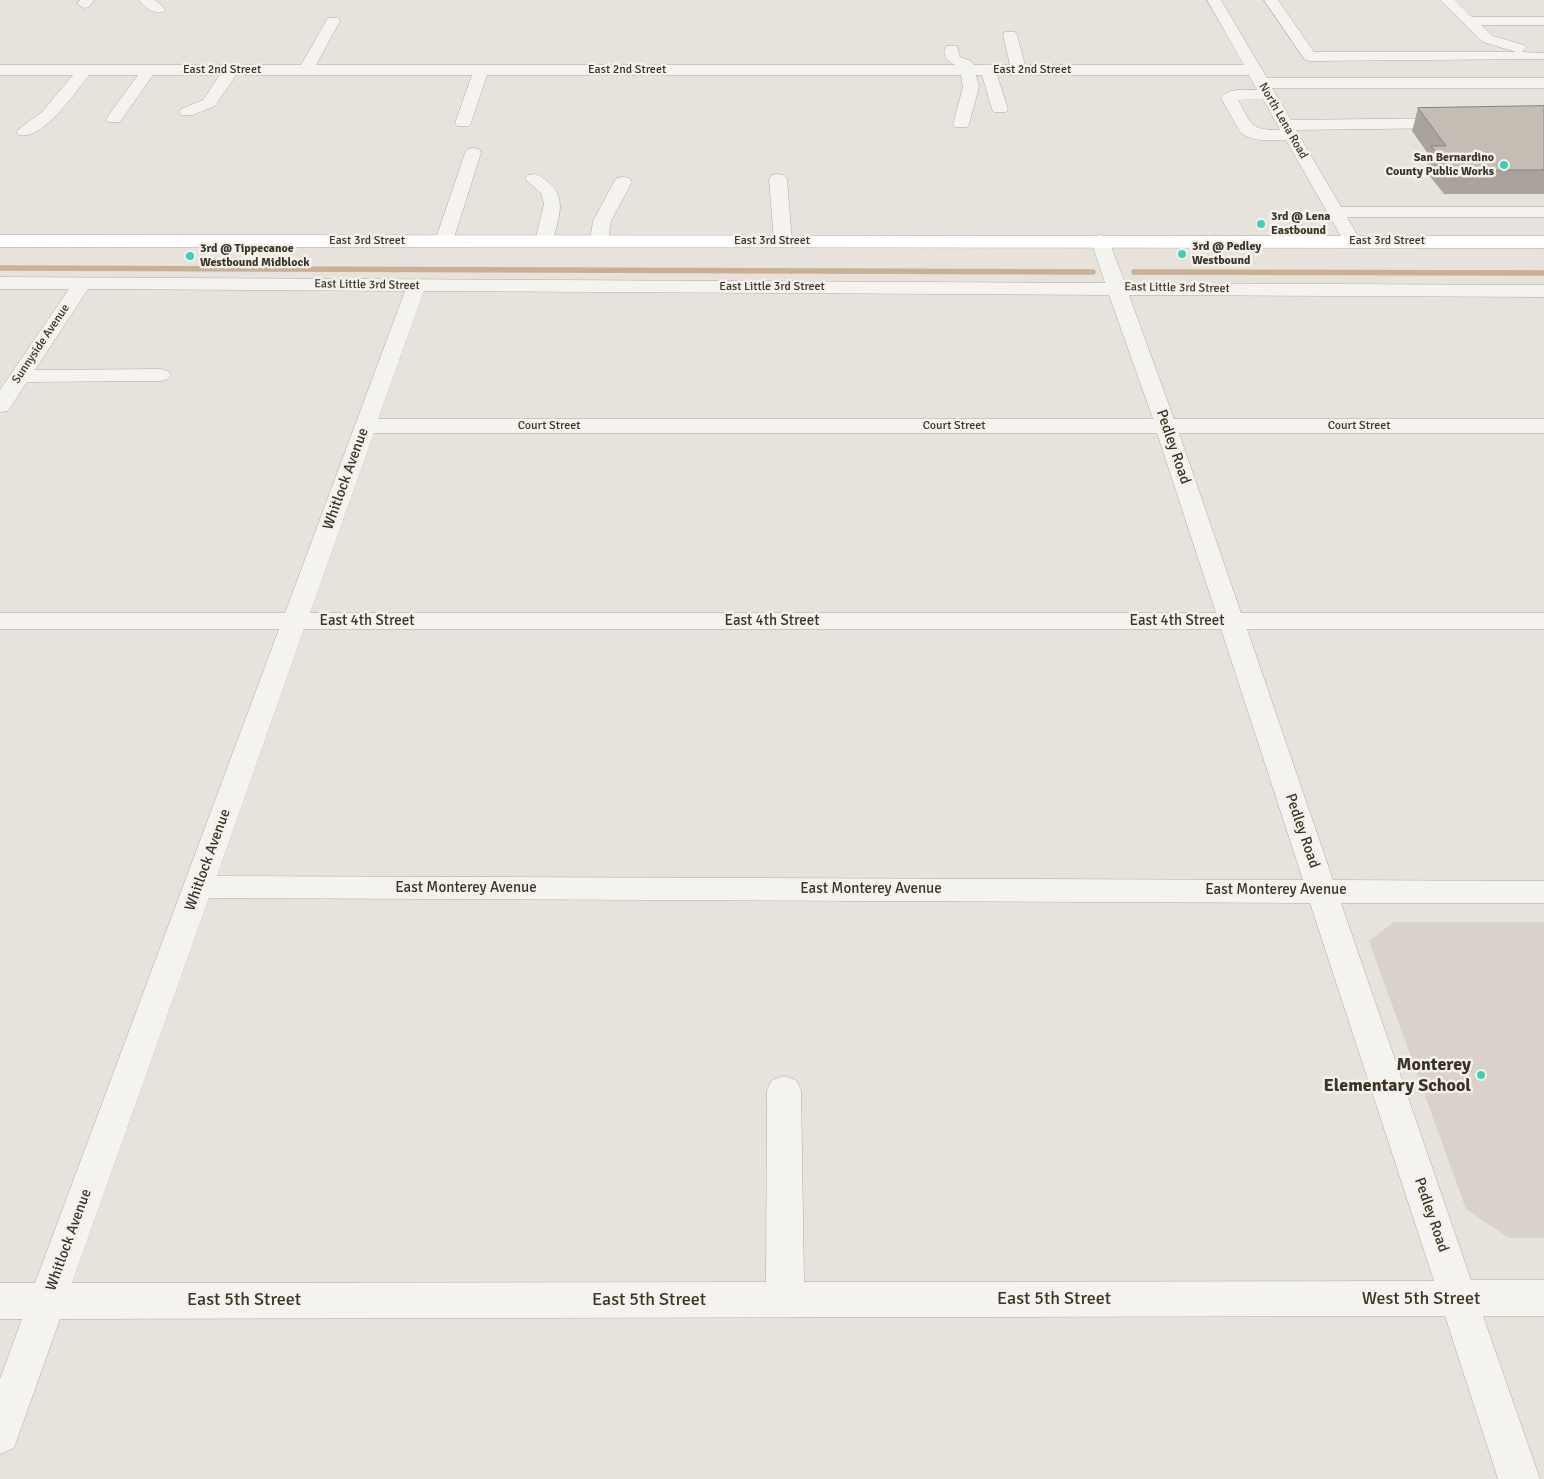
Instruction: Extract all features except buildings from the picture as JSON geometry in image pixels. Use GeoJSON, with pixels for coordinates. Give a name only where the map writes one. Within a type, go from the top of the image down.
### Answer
{"type":"FeatureCollection","features":[{"type":"Feature","properties":{"kind":"main road","name":"East 3rd Street"},"geometry":{"type":"LineString","coordinates":[[0,241],[1544,242]]}},
{"type":"Feature","properties":{"kind":"street"},"geometry":{"type":"LineString","coordinates":[[146,0],[158,9]]}},
{"type":"Feature","properties":{"kind":"street","name":"North Lena Road"},"geometry":{"type":"LineString","coordinates":[[1214,0],[1352,241]]}},
{"type":"Feature","properties":{"kind":"street"},"geometry":{"type":"LineString","coordinates":[[1272,0],[1310,56],[1542,58]]}},
{"type":"Feature","properties":{"kind":"street"},"geometry":{"type":"LineString","coordinates":[[1447,0],[1488,39]]}},
{"type":"Feature","properties":{"kind":"street"},"geometry":{"type":"LineString","coordinates":[[306,70],[333,21]]}},
{"type":"Feature","properties":{"kind":"street"},"geometry":{"type":"LineString","coordinates":[[1468,21],[1544,21]]}},
{"type":"Feature","properties":{"kind":"street"},"geometry":{"type":"LineString","coordinates":[[1010,36],[1018,70]]}},
{"type":"Feature","properties":{"kind":"street"},"geometry":{"type":"LineString","coordinates":[[1298,39],[1318,39]]}},
{"type":"Feature","properties":{"kind":"street"},"geometry":{"type":"LineString","coordinates":[[1468,39],[1488,39],[1527,49],[1542,58]]}},
{"type":"Feature","properties":{"kind":"street","name":"East 2nd Street"},"geometry":{"type":"LineString","coordinates":[[0,70],[481,70],[950,59],[968,70],[1018,70],[1260,82]]}},
{"type":"Feature","properties":{"kind":"street"},"geometry":{"type":"LineString","coordinates":[[25,132],[48,115],[85,70]]}},
{"type":"Feature","properties":{"kind":"street"},"geometry":{"type":"LineString","coordinates":[[114,119],[149,70]]}},
{"type":"Feature","properties":{"kind":"street"},"geometry":{"type":"LineString","coordinates":[[187,112],[209,103],[231,70]]}},
{"type":"Feature","properties":{"kind":"street"},"geometry":{"type":"LineString","coordinates":[[463,123],[481,70]]}},
{"type":"Feature","properties":{"kind":"street"},"geometry":{"type":"LineString","coordinates":[[961,124],[971,87],[968,70]]}},
{"type":"Feature","properties":{"kind":"street"},"geometry":{"type":"LineString","coordinates":[[988,70],[1000,109]]}},
{"type":"Feature","properties":{"kind":"street"},"geometry":{"type":"LineString","coordinates":[[1468,123],[1320,125],[1259,135],[1247,130],[1229,98],[1260,82],[1544,83]]}},
{"type":"Feature","properties":{"kind":"street"},"geometry":{"type":"LineString","coordinates":[[1311,109],[1320,125]]}},
{"type":"Feature","properties":{"kind":"street"},"geometry":{"type":"LineString","coordinates":[[444,241],[473,153]]}},
{"type":"Feature","properties":{"kind":"street"},"geometry":{"type":"LineString","coordinates":[[534,179],[549,191],[553,204],[544,241]]}},
{"type":"Feature","properties":{"kind":"street"},"geometry":{"type":"LineString","coordinates":[[778,179],[783,241]]}},
{"type":"Feature","properties":{"kind":"street"},"geometry":{"type":"LineString","coordinates":[[599,241],[602,220],[623,182]]}},
{"type":"Feature","properties":{"kind":"street"},"geometry":{"type":"LineString","coordinates":[[1336,212],[1544,212]]}},
{"type":"Feature","properties":{"kind":"street","name":"Pedley Road"},"geometry":{"type":"LineString","coordinates":[[1100,241],[1166,426],[1519,1479]]}},
{"type":"Feature","properties":{"kind":"street","name":"East Little 3rd Street"},"geometry":{"type":"LineString","coordinates":[[0,283],[1544,291]]}},
{"type":"Feature","properties":{"kind":"street","name":"Sunnyside Avenue"},"geometry":{"type":"LineString","coordinates":[[0,406],[82,283]]}},
{"type":"Feature","properties":{"kind":"street","name":"Whitlock Avenue"},"geometry":{"type":"LineString","coordinates":[[0,1434],[46,1301],[416,286]]}},
{"type":"Feature","properties":{"kind":"street"},"geometry":{"type":"LineString","coordinates":[[20,376],[161,375]]}},
{"type":"Feature","properties":{"kind":"street","name":"Court Street"},"geometry":{"type":"LineString","coordinates":[[365,426],[1544,426]]}},
{"type":"Feature","properties":{"kind":"street","name":"East 4th Street"},"geometry":{"type":"LineString","coordinates":[[0,621],[1544,621]]}},
{"type":"Feature","properties":{"kind":"street","name":"East Monterey Avenue"},"geometry":{"type":"LineString","coordinates":[[198,887],[1544,892]]}},
{"type":"Feature","properties":{"kind":"street"},"geometry":{"type":"LineString","coordinates":[[784,1090],[785,1300]]}},
{"type":"Feature","properties":{"kind":"street","name":"West 5th Street"},"geometry":{"type":"LineString","coordinates":[[1298,1299],[1544,1298]]}},
{"type":"Feature","properties":{"kind":"street","name":"East 5th Street"},"geometry":{"type":"LineString","coordinates":[[0,1301],[1298,1299]]}},
{"type":"Feature","properties":{"kind":"shaded area","name":"Monterey Elementary School"},"geometry":{"type":"Polygon","coordinates":[[[1394,922],[1544,922],[1544,1238],[1509,1238],[1466,1209],[1369,941],[1394,922]]]}},
{"type":"Feature","properties":{"kind":"waterway"},"geometry":{"type":"LineString","coordinates":[[0,268],[1093,272]]}},
{"type":"Feature","properties":{"kind":"waterway"},"geometry":{"type":"LineString","coordinates":[[1134,272],[1544,273]]}},
{"type":"Feature","properties":{"kind":"place","name":"San Bernardino County Public Works"},"geometry":{"type":"Point","coordinates":[1504,165]}},
{"type":"Feature","properties":{"kind":"place","name":"3rd @ Lena Eastbound"},"geometry":{"type":"Point","coordinates":[1261,224]}},
{"type":"Feature","properties":{"kind":"place","name":"3rd @ Pedley Westbound"},"geometry":{"type":"Point","coordinates":[1182,254]}},
{"type":"Feature","properties":{"kind":"place","name":"3rd @ Tippecanoe Westbound Midblock"},"geometry":{"type":"Point","coordinates":[190,256]}},
{"type":"Feature","properties":{"kind":"place","name":"Monterey Elementary School"},"geometry":{"type":"Point","coordinates":[1481,1075]}}]}
